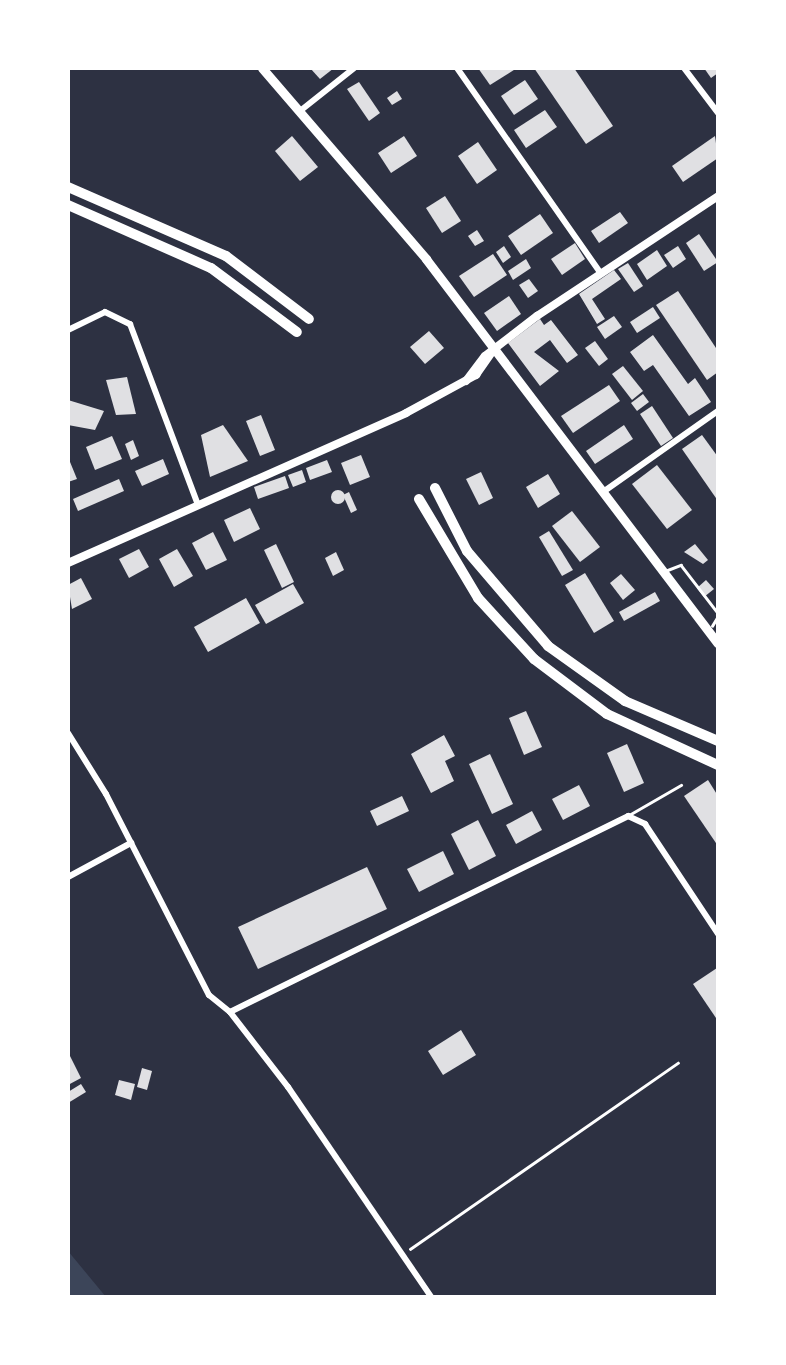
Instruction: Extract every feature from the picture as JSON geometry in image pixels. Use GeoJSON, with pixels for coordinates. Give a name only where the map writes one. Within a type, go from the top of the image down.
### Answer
{"type":"FeatureCollection","features":[{"type":"Feature","properties":{"kind":"highway"},"geometry":{"type":"LineString","coordinates":[[68,188],[226,256],[309,319]]}},
{"type":"Feature","properties":{"kind":"highway"},"geometry":{"type":"LineString","coordinates":[[68,206],[197,260],[298,332]]}},
{"type":"Feature","properties":{"kind":"highway"},"geometry":{"type":"LineString","coordinates":[[435,488],[467,551],[548,646],[625,702],[718,740]]}},
{"type":"Feature","properties":{"kind":"highway"},"geometry":{"type":"LineString","coordinates":[[419,499],[456,567],[534,659],[607,714],[718,764]]}},
{"type":"Feature","properties":{"kind":"main road"},"geometry":{"type":"LineString","coordinates":[[262,68],[494,349],[718,643]]}},
{"type":"Feature","properties":{"kind":"street"},"geometry":{"type":"LineString","coordinates":[[300,111],[354,68]]}},
{"type":"Feature","properties":{"kind":"street"},"geometry":{"type":"LineString","coordinates":[[456,68],[600,272]]}},
{"type":"Feature","properties":{"kind":"street"},"geometry":{"type":"LineString","coordinates":[[684,68],[718,113]]}},
{"type":"Feature","properties":{"kind":"street"},"geometry":{"type":"LineString","coordinates":[[68,561],[196,502],[348,440],[466,380],[494,349],[600,272],[718,196]]}},
{"type":"Feature","properties":{"kind":"street"},"geometry":{"type":"LineString","coordinates":[[68,330],[105,312],[130,324],[196,502]]}},
{"type":"Feature","properties":{"kind":"street"},"geometry":{"type":"LineString","coordinates":[[602,493],[718,411]]}},
{"type":"Feature","properties":{"kind":"street"},"geometry":{"type":"LineString","coordinates":[[68,734],[209,995],[230,1012],[432,1298]]}},
{"type":"Feature","properties":{"kind":"street"},"geometry":{"type":"LineString","coordinates":[[230,1012],[628,816],[645,824],[718,934]]}},
{"type":"Feature","properties":{"kind":"street"},"geometry":{"type":"LineString","coordinates":[[68,876],[130,843]]}},
{"type":"Feature","properties":{"kind":"lane"},"geometry":{"type":"LineString","coordinates":[[663,572],[680,564],[718,615],[708,631]]}},
{"type":"Feature","properties":{"kind":"lane"},"geometry":{"type":"LineString","coordinates":[[628,816],[681,785]]}},
{"type":"Feature","properties":{"kind":"path"},"geometry":{"type":"LineString","coordinates":[[401,1256],[678,1063]]}},
{"type":"Feature","properties":{"kind":"shaded area"},"geometry":{"type":"Polygon","coordinates":[[[68,1251],[106,1297],[68,1297],[68,1251]]]}},
{"type":"Feature","properties":{"kind":"building"},"geometry":{"type":"Polygon","coordinates":[[[310,68],[334,68],[320,79],[310,68]]]}},
{"type":"Feature","properties":{"kind":"building"},"geometry":{"type":"Polygon","coordinates":[[[478,68],[517,68],[490,85],[478,68]]]}},
{"type":"Feature","properties":{"kind":"building"},"geometry":{"type":"Polygon","coordinates":[[[534,68],[574,68],[613,126],[586,144],[534,68]]]}},
{"type":"Feature","properties":{"kind":"building"},"geometry":{"type":"Polygon","coordinates":[[[704,68],[718,68],[718,73],[711,78],[704,68]]]}},
{"type":"Feature","properties":{"kind":"building"},"geometry":{"type":"Polygon","coordinates":[[[525,80],[538,99],[514,115],[501,96],[525,80]]]}},
{"type":"Feature","properties":{"kind":"building"},"geometry":{"type":"Polygon","coordinates":[[[359,82],[380,113],[369,121],[347,89],[359,82]]]}},
{"type":"Feature","properties":{"kind":"building"},"geometry":{"type":"Polygon","coordinates":[[[397,91],[402,99],[392,105],[387,98],[397,91]]]}},
{"type":"Feature","properties":{"kind":"building"},"geometry":{"type":"Polygon","coordinates":[[[545,110],[557,127],[526,148],[514,130],[545,110]]]}},
{"type":"Feature","properties":{"kind":"building"},"geometry":{"type":"Polygon","coordinates":[[[292,136],[318,167],[300,181],[275,151],[292,136]]]}},
{"type":"Feature","properties":{"kind":"building"},"geometry":{"type":"Polygon","coordinates":[[[404,136],[417,156],[391,173],[378,153],[404,136]]]}},
{"type":"Feature","properties":{"kind":"building"},"geometry":{"type":"Polygon","coordinates":[[[715,136],[718,158],[683,182],[672,166],[715,136]]]}},
{"type":"Feature","properties":{"kind":"building"},"geometry":{"type":"Polygon","coordinates":[[[478,142],[497,170],[477,184],[458,156],[478,142]]]}},
{"type":"Feature","properties":{"kind":"building"},"geometry":{"type":"Polygon","coordinates":[[[445,196],[461,221],[442,233],[426,208],[445,196]]]}},
{"type":"Feature","properties":{"kind":"building"},"geometry":{"type":"Polygon","coordinates":[[[620,212],[628,223],[599,243],[591,231],[620,212]]]}},
{"type":"Feature","properties":{"kind":"building"},"geometry":{"type":"Polygon","coordinates":[[[540,214],[553,233],[521,255],[508,236],[540,214]]]}},
{"type":"Feature","properties":{"kind":"building"},"geometry":{"type":"Polygon","coordinates":[[[477,230],[484,241],[475,246],[468,236],[477,230]]]}},
{"type":"Feature","properties":{"kind":"building"},"geometry":{"type":"Polygon","coordinates":[[[699,234],[718,262],[704,271],[686,243],[699,234]]]}},
{"type":"Feature","properties":{"kind":"building"},"geometry":{"type":"Polygon","coordinates":[[[575,243],[585,259],[562,275],[551,259],[575,243]]]}},
{"type":"Feature","properties":{"kind":"building"},"geometry":{"type":"Polygon","coordinates":[[[504,246],[511,257],[503,263],[496,252],[504,246]]]}},
{"type":"Feature","properties":{"kind":"building"},"geometry":{"type":"Polygon","coordinates":[[[678,246],[686,259],[673,268],[664,255],[678,246]]]}},
{"type":"Feature","properties":{"kind":"building"},"geometry":{"type":"Polygon","coordinates":[[[657,250],[667,266],[647,280],[637,264],[657,250]]]}},
{"type":"Feature","properties":{"kind":"building"},"geometry":{"type":"Polygon","coordinates":[[[493,254],[507,275],[474,297],[459,276],[493,254]]]}},
{"type":"Feature","properties":{"kind":"building"},"geometry":{"type":"Polygon","coordinates":[[[526,259],[531,268],[513,280],[508,271],[526,259]]]}},
{"type":"Feature","properties":{"kind":"building"},"geometry":{"type":"Polygon","coordinates":[[[628,263],[643,286],[634,292],[618,269],[628,263]]]}},
{"type":"Feature","properties":{"kind":"building"},"geometry":{"type":"Polygon","coordinates":[[[614,270],[621,279],[592,299],[605,319],[597,324],[579,294],[614,270]]]}},
{"type":"Feature","properties":{"kind":"building"},"geometry":{"type":"Polygon","coordinates":[[[529,279],[538,291],[528,298],[519,285],[529,279]]]}},
{"type":"Feature","properties":{"kind":"building"},"geometry":{"type":"Polygon","coordinates":[[[678,291],[718,351],[718,372],[707,380],[656,305],[678,291]]]}},
{"type":"Feature","properties":{"kind":"building"},"geometry":{"type":"Polygon","coordinates":[[[509,296],[521,314],[497,331],[484,313],[509,296]]]}},
{"type":"Feature","properties":{"kind":"building"},"geometry":{"type":"Polygon","coordinates":[[[653,307],[660,318],[637,333],[630,322],[653,307]]]}},
{"type":"Feature","properties":{"kind":"building"},"geometry":{"type":"Polygon","coordinates":[[[614,316],[622,327],[605,339],[597,327],[614,316]]]}},
{"type":"Feature","properties":{"kind":"building"},"geometry":{"type":"Polygon","coordinates":[[[540,319],[544,325],[551,320],[578,355],[567,363],[550,340],[534,352],[559,371],[540,386],[508,343],[540,319]]]}},
{"type":"Feature","properties":{"kind":"building"},"geometry":{"type":"Polygon","coordinates":[[[429,331],[444,348],[425,364],[410,347],[429,331]]]}},
{"type":"Feature","properties":{"kind":"building"},"geometry":{"type":"Polygon","coordinates":[[[653,335],[688,384],[695,378],[711,402],[689,416],[653,365],[644,371],[630,352],[653,335]]]}},
{"type":"Feature","properties":{"kind":"building"},"geometry":{"type":"Polygon","coordinates":[[[595,341],[608,359],[599,366],[585,348],[595,341]]]}},
{"type":"Feature","properties":{"kind":"building"},"geometry":{"type":"Polygon","coordinates":[[[623,366],[643,391],[632,400],[612,374],[623,366]]]}},
{"type":"Feature","properties":{"kind":"building"},"geometry":{"type":"Polygon","coordinates":[[[127,377],[136,414],[116,415],[106,380],[127,377]]]}},
{"type":"Feature","properties":{"kind":"building"},"geometry":{"type":"Polygon","coordinates":[[[609,385],[620,401],[573,433],[561,416],[609,385]]]}},
{"type":"Feature","properties":{"kind":"building"},"geometry":{"type":"Polygon","coordinates":[[[643,394],[649,402],[637,411],[631,403],[643,394]]]}},
{"type":"Feature","properties":{"kind":"building"},"geometry":{"type":"Polygon","coordinates":[[[68,400],[104,411],[95,430],[68,425],[68,400]]]}},
{"type":"Feature","properties":{"kind":"building"},"geometry":{"type":"Polygon","coordinates":[[[652,406],[673,438],[661,446],[640,414],[652,406]]]}},
{"type":"Feature","properties":{"kind":"building"},"geometry":{"type":"Polygon","coordinates":[[[261,415],[275,450],[260,456],[246,421],[261,415]]]}},
{"type":"Feature","properties":{"kind":"building"},"geometry":{"type":"Polygon","coordinates":[[[223,425],[248,461],[210,477],[201,435],[223,425]]]}},
{"type":"Feature","properties":{"kind":"building"},"geometry":{"type":"Polygon","coordinates":[[[624,425],[633,439],[595,464],[586,451],[624,425]]]}},
{"type":"Feature","properties":{"kind":"building"},"geometry":{"type":"Polygon","coordinates":[[[702,435],[718,457],[718,501],[682,449],[702,435]]]}},
{"type":"Feature","properties":{"kind":"building"},"geometry":{"type":"Polygon","coordinates":[[[112,436],[122,459],[95,470],[86,447],[112,436]]]}},
{"type":"Feature","properties":{"kind":"building"},"geometry":{"type":"Polygon","coordinates":[[[133,440],[139,456],[131,460],[125,444],[133,440]]]}},
{"type":"Feature","properties":{"kind":"building"},"geometry":{"type":"Polygon","coordinates":[[[361,455],[370,477],[350,485],[341,463],[361,455]]]}},
{"type":"Feature","properties":{"kind":"building"},"geometry":{"type":"Polygon","coordinates":[[[68,457],[77,479],[68,482],[68,457]]]}},
{"type":"Feature","properties":{"kind":"building"},"geometry":{"type":"Polygon","coordinates":[[[163,459],[169,474],[142,486],[135,471],[163,459]]]}},
{"type":"Feature","properties":{"kind":"building"},"geometry":{"type":"Polygon","coordinates":[[[327,460],[332,472],[310,480],[306,468],[327,460]]]}},
{"type":"Feature","properties":{"kind":"building"},"geometry":{"type":"Polygon","coordinates":[[[657,465],[692,510],[667,529],[632,484],[657,465]]]}},
{"type":"Feature","properties":{"kind":"building"},"geometry":{"type":"Polygon","coordinates":[[[302,470],[306,482],[293,487],[288,475],[302,470]]]}},
{"type":"Feature","properties":{"kind":"building"},"geometry":{"type":"Polygon","coordinates":[[[481,472],[493,498],[479,505],[466,479],[481,472]]]}},
{"type":"Feature","properties":{"kind":"building"},"geometry":{"type":"Polygon","coordinates":[[[548,474],[560,494],[538,508],[526,487],[548,474]]]}},
{"type":"Feature","properties":{"kind":"building"},"geometry":{"type":"Polygon","coordinates":[[[285,476],[289,488],[258,499],[254,487],[285,476]]]}},
{"type":"Feature","properties":{"kind":"building"},"geometry":{"type":"Polygon","coordinates":[[[119,479],[124,491],[78,511],[73,499],[119,479]]]}},
{"type":"Feature","properties":{"kind":"building"},"geometry":{"type":"Polygon","coordinates":[[[338,490],[345,497],[338,504],[331,497],[338,490]]]}},
{"type":"Feature","properties":{"kind":"building"},"geometry":{"type":"Polygon","coordinates":[[[349,492],[357,510],[351,513],[343,495],[349,492]]]}},
{"type":"Feature","properties":{"kind":"building"},"geometry":{"type":"Polygon","coordinates":[[[250,508],[260,529],[234,542],[224,520],[250,508]]]}},
{"type":"Feature","properties":{"kind":"building"},"geometry":{"type":"Polygon","coordinates":[[[572,511],[600,547],[580,562],[552,526],[572,511]]]}},
{"type":"Feature","properties":{"kind":"building"},"geometry":{"type":"Polygon","coordinates":[[[549,531],[573,570],[562,576],[539,537],[549,531]]]}},
{"type":"Feature","properties":{"kind":"building"},"geometry":{"type":"Polygon","coordinates":[[[213,532],[227,560],[206,570],[192,543],[213,532]]]}},
{"type":"Feature","properties":{"kind":"building"},"geometry":{"type":"Polygon","coordinates":[[[276,544],[294,582],[282,588],[264,550],[276,544]]]}},
{"type":"Feature","properties":{"kind":"building"},"geometry":{"type":"Polygon","coordinates":[[[695,544],[708,560],[703,564],[684,552],[695,544]]]}},
{"type":"Feature","properties":{"kind":"building"},"geometry":{"type":"Polygon","coordinates":[[[139,549],[149,567],[129,578],[119,559],[139,549]]]}},
{"type":"Feature","properties":{"kind":"building"},"geometry":{"type":"Polygon","coordinates":[[[177,549],[193,576],[174,587],[159,559],[177,549]]]}},
{"type":"Feature","properties":{"kind":"building"},"geometry":{"type":"Polygon","coordinates":[[[336,552],[344,570],[333,576],[325,558],[336,552]]]}},
{"type":"Feature","properties":{"kind":"building"},"geometry":{"type":"Polygon","coordinates":[[[585,573],[614,621],[594,633],[565,585],[585,573]]]}},
{"type":"Feature","properties":{"kind":"building"},"geometry":{"type":"Polygon","coordinates":[[[621,574],[635,590],[623,600],[610,583],[621,574]]]}},
{"type":"Feature","properties":{"kind":"building"},"geometry":{"type":"Polygon","coordinates":[[[81,578],[92,599],[72,609],[68,585],[81,578]]]}},
{"type":"Feature","properties":{"kind":"building"},"geometry":{"type":"Polygon","coordinates":[[[706,580],[714,589],[704,597],[697,588],[706,580]]]}},
{"type":"Feature","properties":{"kind":"building"},"geometry":{"type":"Polygon","coordinates":[[[293,584],[304,603],[266,624],[255,605],[293,584]]]}},
{"type":"Feature","properties":{"kind":"building"},"geometry":{"type":"Polygon","coordinates":[[[655,592],[660,601],[624,621],[619,612],[655,592]]]}},
{"type":"Feature","properties":{"kind":"building"},"geometry":{"type":"Polygon","coordinates":[[[246,598],[260,623],[208,652],[194,627],[246,598]]]}},
{"type":"Feature","properties":{"kind":"building"},"geometry":{"type":"Polygon","coordinates":[[[526,711],[542,747],[524,755],[509,718],[526,711]]]}},
{"type":"Feature","properties":{"kind":"building"},"geometry":{"type":"Polygon","coordinates":[[[444,735],[455,756],[445,761],[454,781],[431,793],[411,754],[444,735]]]}},
{"type":"Feature","properties":{"kind":"building"},"geometry":{"type":"Polygon","coordinates":[[[627,744],[644,783],[624,792],[607,753],[627,744]]]}},
{"type":"Feature","properties":{"kind":"building"},"geometry":{"type":"Polygon","coordinates":[[[490,754],[513,804],[492,814],[469,764],[490,754]]]}},
{"type":"Feature","properties":{"kind":"building"},"geometry":{"type":"Polygon","coordinates":[[[708,780],[718,796],[718,846],[684,796],[708,780]]]}},
{"type":"Feature","properties":{"kind":"building"},"geometry":{"type":"Polygon","coordinates":[[[579,785],[590,806],[563,820],[552,799],[579,785]]]}},
{"type":"Feature","properties":{"kind":"building"},"geometry":{"type":"Polygon","coordinates":[[[402,796],[409,811],[377,826],[370,811],[402,796]]]}},
{"type":"Feature","properties":{"kind":"building"},"geometry":{"type":"Polygon","coordinates":[[[532,811],[542,830],[516,844],[506,825],[532,811]]]}},
{"type":"Feature","properties":{"kind":"building"},"geometry":{"type":"Polygon","coordinates":[[[478,820],[496,856],[469,870],[451,834],[478,820]]]}},
{"type":"Feature","properties":{"kind":"building"},"geometry":{"type":"Polygon","coordinates":[[[443,851],[454,874],[419,892],[407,869],[443,851]]]}},
{"type":"Feature","properties":{"kind":"building"},"geometry":{"type":"Polygon","coordinates":[[[367,867],[387,909],[258,969],[238,927],[367,867]]]}},
{"type":"Feature","properties":{"kind":"building"},"geometry":{"type":"Polygon","coordinates":[[[717,968],[718,1016],[716,1018],[693,984],[717,968]]]}},
{"type":"Feature","properties":{"kind":"building"},"geometry":{"type":"Polygon","coordinates":[[[461,1030],[476,1055],[443,1075],[428,1051],[461,1030]]]}},
{"type":"Feature","properties":{"kind":"building"},"geometry":{"type":"Polygon","coordinates":[[[68,1052],[81,1078],[68,1085],[68,1052]]]}},
{"type":"Feature","properties":{"kind":"building"},"geometry":{"type":"Polygon","coordinates":[[[142,1068],[152,1071],[147,1090],[137,1087],[142,1068]]]}},
{"type":"Feature","properties":{"kind":"building"},"geometry":{"type":"Polygon","coordinates":[[[119,1080],[135,1084],[131,1100],[115,1095],[119,1080]]]}},
{"type":"Feature","properties":{"kind":"building"},"geometry":{"type":"Polygon","coordinates":[[[81,1084],[86,1092],[68,1103],[68,1092],[81,1084]]]}}]}
